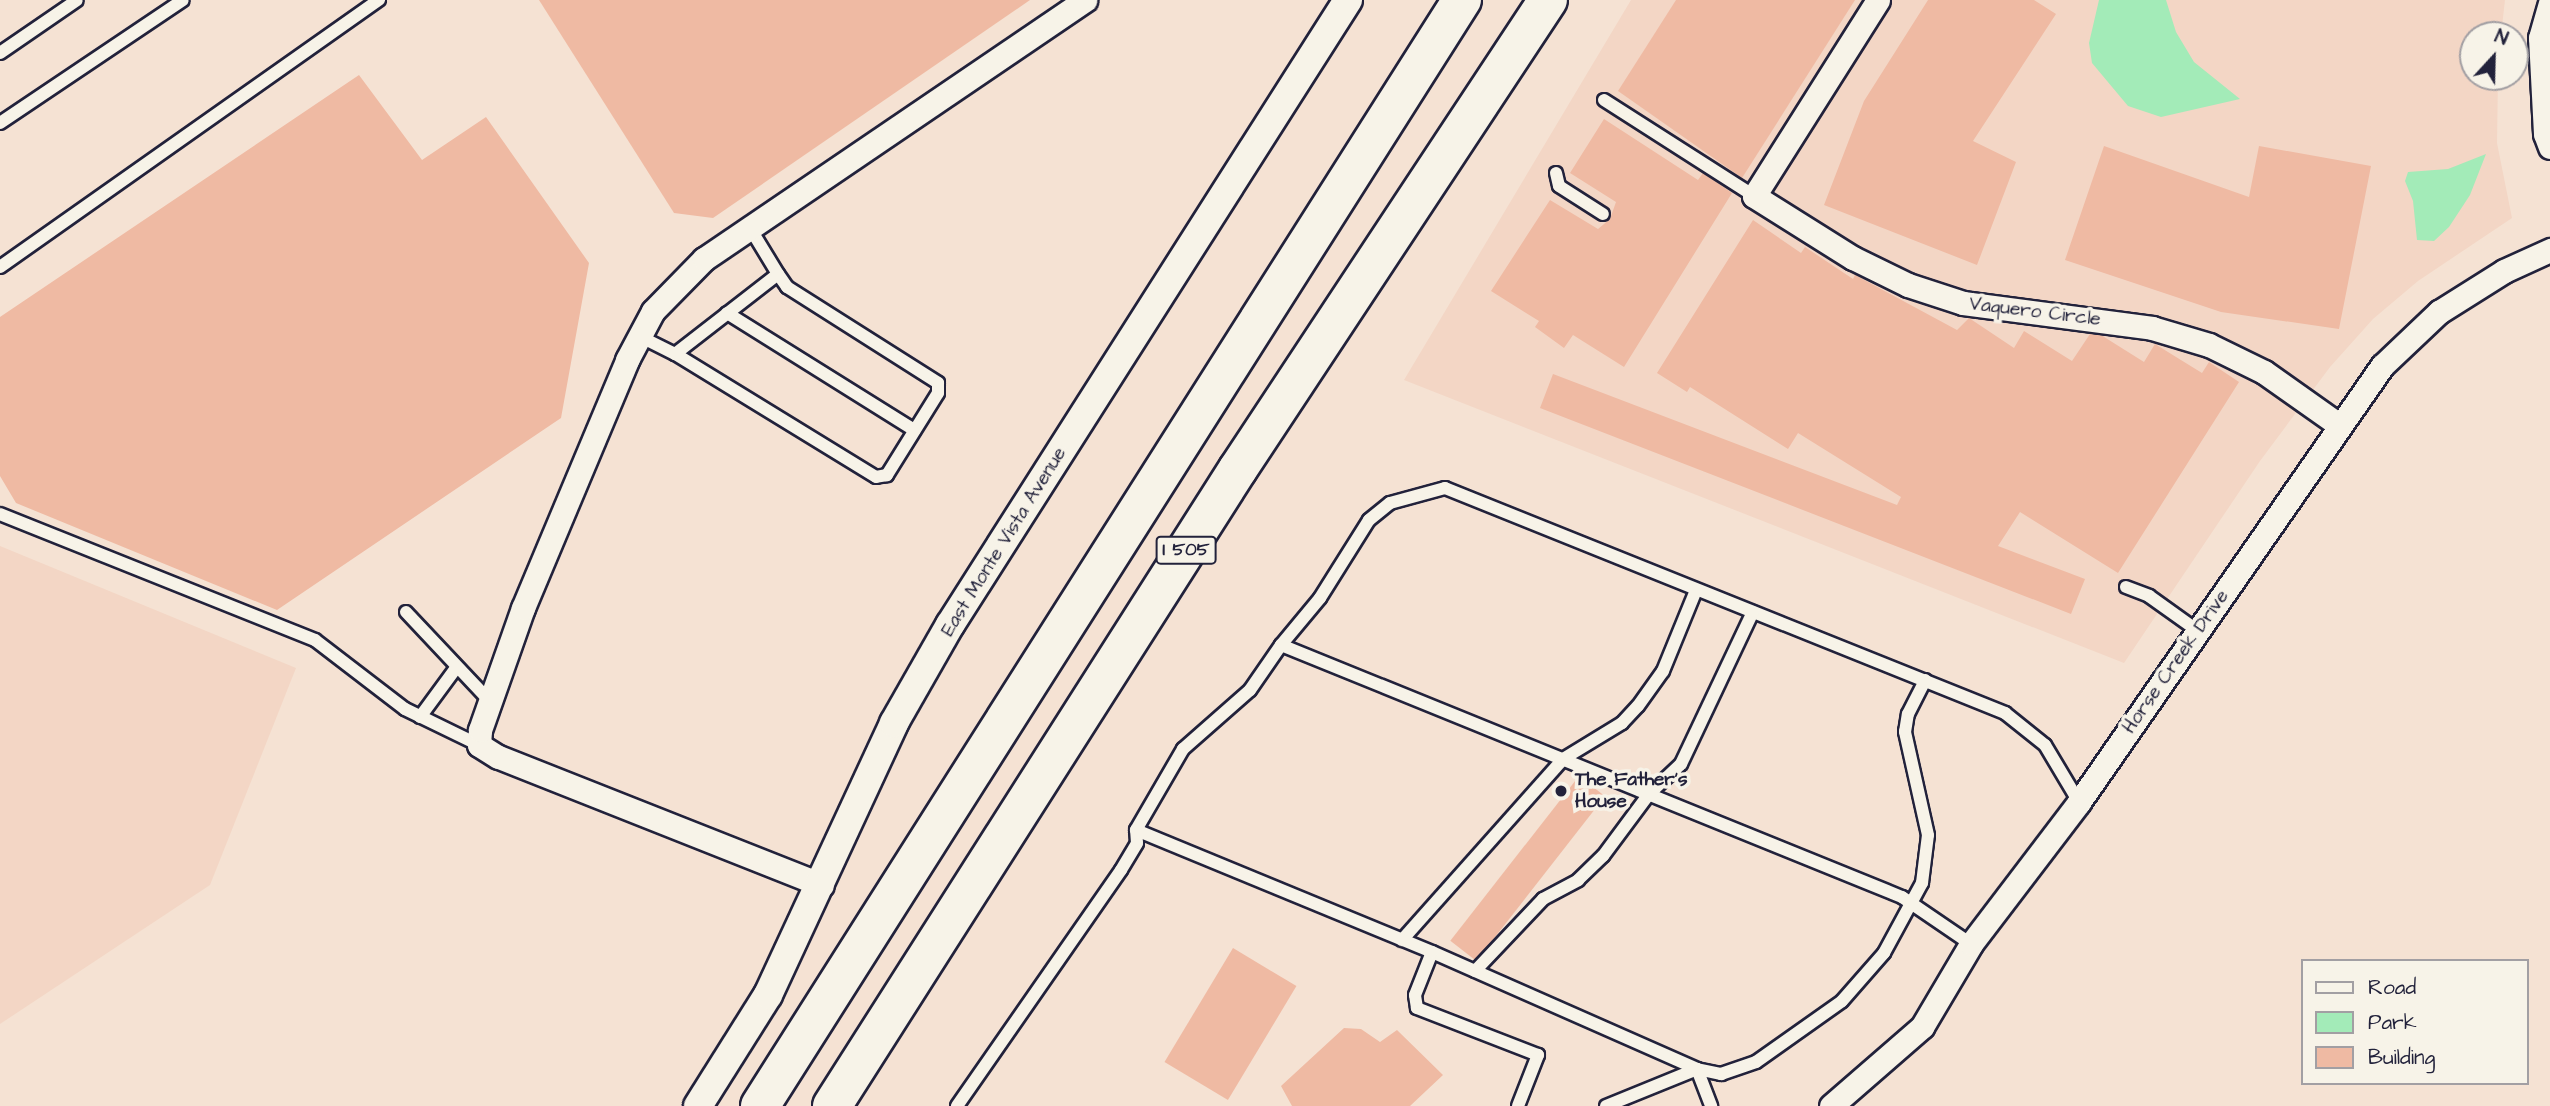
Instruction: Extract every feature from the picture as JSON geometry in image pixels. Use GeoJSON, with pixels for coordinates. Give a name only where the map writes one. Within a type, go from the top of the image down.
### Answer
{"type":"FeatureCollection","features":[{"type":"Feature","properties":{"kind":"highway","name":"I 505"},"geometry":{"type":"LineString","coordinates":[[760,1106],[1462,0]]}},
{"type":"Feature","properties":{"kind":"highway","name":"I 505"},"geometry":{"type":"LineString","coordinates":[[832,1106],[1238,469],[1548,0]]}},
{"type":"Feature","properties":{"kind":"street"},"geometry":{"type":"LineString","coordinates":[[822,886],[498,757],[479,745],[490,701],[528,596],[639,336],[653,311],[704,259],[1084,0]]}},
{"type":"Feature","properties":{"kind":"street","name":"East Monte Vista Avenue"},"geometry":{"type":"LineString","coordinates":[[698,1106],[768,995],[822,886],[894,723],[950,625],[1348,0]]}},
{"type":"Feature","properties":{"kind":"street"},"geometry":{"type":"LineString","coordinates":[[1754,196],[1878,0]]}},
{"type":"Feature","properties":{"kind":"street"},"geometry":{"type":"LineString","coordinates":[[2550,3],[2540,38],[2545,134],[2550,147]]}},
{"type":"Feature","properties":{"kind":"street","name":"Vaquero Circle"},"geometry":{"type":"LineString","coordinates":[[1754,196],[1853,258],[1908,285],[1963,303],[2152,328],[2200,341],[2264,372],[2339,425]]}},
{"type":"Feature","properties":{"kind":"street","name":"Horse Creek Drive"},"geometry":{"type":"LineString","coordinates":[[1831,1106],[1922,1027],[1971,944],[2079,802],[2382,366],[2439,312],[2504,271],[2550,250]]}},
{"type":"Feature","properties":{"kind":"lane"},"geometry":{"type":"LineString","coordinates":[[0,53],[77,0]]}},
{"type":"Feature","properties":{"kind":"lane"},"geometry":{"type":"LineString","coordinates":[[0,123],[183,0]]}},
{"type":"Feature","properties":{"kind":"lane"},"geometry":{"type":"LineString","coordinates":[[0,267],[379,0]]}},
{"type":"Feature","properties":{"kind":"lane"},"geometry":{"type":"LineString","coordinates":[[1604,100],[1754,196]]}},
{"type":"Feature","properties":{"kind":"lane"},"geometry":{"type":"LineString","coordinates":[[1556,173],[1559,186],[1603,214]]}},
{"type":"Feature","properties":{"kind":"lane"},"geometry":{"type":"LineString","coordinates":[[639,336],[675,354],[876,477],[887,475],[937,393],[938,383],[787,287],[750,228]]}},
{"type":"Feature","properties":{"kind":"lane"},"geometry":{"type":"LineString","coordinates":[[675,354],[778,274]]}},
{"type":"Feature","properties":{"kind":"lane"},"geometry":{"type":"LineString","coordinates":[[727,313],[914,430]]}},
{"type":"Feature","properties":{"kind":"lane"},"geometry":{"type":"LineString","coordinates":[[957,1106],[1121,870],[1137,843],[1136,830],[1183,749],[1250,690],[1281,645],[1320,598],[1369,520],[1390,503],[1445,488],[2004,713],[2028,729],[2045,746],[2079,802]]}},
{"type":"Feature","properties":{"kind":"lane"},"geometry":{"type":"LineString","coordinates":[[0,514],[315,640],[420,717],[479,745]]}},
{"type":"Feature","properties":{"kind":"lane"},"geometry":{"type":"LineString","coordinates":[[2126,587],[2149,596],[2197,631]]}},
{"type":"Feature","properties":{"kind":"lane"},"geometry":{"type":"LineString","coordinates":[[1402,940],[1563,759],[1622,723],[1638,706],[1663,671],[1696,590]]}},
{"type":"Feature","properties":{"kind":"lane"},"geometry":{"type":"LineString","coordinates":[[406,612],[490,701]]}},
{"type":"Feature","properties":{"kind":"lane"},"geometry":{"type":"LineString","coordinates":[[1475,971],[1543,899],[1578,880],[1603,856],[1649,794],[1681,764],[1694,744],[1753,612]]}},
{"type":"Feature","properties":{"kind":"lane"},"geometry":{"type":"LineString","coordinates":[[1281,645],[1910,902],[1971,944]]}},
{"type":"Feature","properties":{"kind":"lane"},"geometry":{"type":"LineString","coordinates":[[420,717],[456,668]]}},
{"type":"Feature","properties":{"kind":"lane"},"geometry":{"type":"LineString","coordinates":[[1136,830],[1432,952],[1697,1069],[1721,1074],[1736,1071],[1825,1017],[1884,953],[1922,883],[1928,835],[1905,732],[1908,714],[1925,680]]}},
{"type":"Feature","properties":{"kind":"lane"},"geometry":{"type":"LineString","coordinates":[[1432,952],[1415,995],[1417,1008],[1538,1055],[1518,1106]]}},
{"type":"Feature","properties":{"kind":"lane"},"geometry":{"type":"LineString","coordinates":[[1606,1106],[1697,1069]]}},
{"type":"Feature","properties":{"kind":"lane"},"geometry":{"type":"LineString","coordinates":[[1697,1069],[1711,1106]]}},
{"type":"Feature","properties":{"kind":"shaded area"},"geometry":{"type":"Polygon","coordinates":[[[1631,0],[2505,0],[2503,21],[2459,21],[2459,91],[2498,91],[2497,143],[2512,218],[2418,281],[2373,319],[2330,367],[2260,461],[2124,663],[1404,380],[1631,0]]]}},
{"type":"Feature","properties":{"kind":"shaded area"},"geometry":{"type":"Polygon","coordinates":[[[0,546],[296,668],[210,885],[0,1024],[0,546]]]}},
{"type":"Feature","properties":{"kind":"green space"},"geometry":{"type":"Polygon","coordinates":[[[2099,0],[2166,0],[2176,32],[2194,62],[2240,99],[2161,117],[2128,106],[2092,63],[2089,43],[2099,0]]]}},
{"type":"Feature","properties":{"kind":"green space"},"geometry":{"type":"Polygon","coordinates":[[[2486,154],[2470,195],[2449,227],[2434,241],[2417,240],[2413,201],[2405,181],[2408,172],[2448,169],[2486,154]]]}},
{"type":"Feature","properties":{"kind":"building"},"geometry":{"type":"Polygon","coordinates":[[[539,0],[1030,0],[713,218],[674,213],[539,0]]]}},
{"type":"Feature","properties":{"kind":"building"},"geometry":{"type":"Polygon","coordinates":[[[1676,0],[1855,0],[1742,178],[1618,91],[1676,0]]]}},
{"type":"Feature","properties":{"kind":"building"},"geometry":{"type":"Polygon","coordinates":[[[1928,0],[2034,0],[2056,14],[1973,141],[2016,162],[1977,265],[1824,205],[1864,101],[1928,0]]]}},
{"type":"Feature","properties":{"kind":"building"},"geometry":{"type":"Polygon","coordinates":[[[359,75],[422,160],[486,117],[589,263],[561,418],[277,610],[16,503],[0,476],[0,317],[359,75]]]}},
{"type":"Feature","properties":{"kind":"building"},"geometry":{"type":"Polygon","coordinates":[[[1604,119],[1698,180],[1703,173],[1732,193],[1624,367],[1573,335],[1564,348],[1535,327],[1539,321],[1491,291],[1550,200],[1598,229],[1610,219],[1616,202],[1570,173],[1604,119]]]}},
{"type":"Feature","properties":{"kind":"building"},"geometry":{"type":"Polygon","coordinates":[[[2104,146],[2249,197],[2259,146],[2371,166],[2339,329],[2221,312],[2065,260],[2104,146]]]}},
{"type":"Feature","properties":{"kind":"building"},"geometry":{"type":"Polygon","coordinates":[[[1753,220],[1801,253],[1805,247],[1853,279],[1855,275],[1957,330],[1969,318],[2014,348],[2024,331],[2072,361],[2090,334],[2101,335],[2144,362],[2155,344],[2202,373],[2209,362],[2239,382],[2118,573],[2020,512],[1998,546],[2085,579],[2071,614],[1540,408],[1553,374],[1897,505],[1901,497],[1798,433],[1788,449],[1690,387],[1687,392],[1657,373],[1753,220]]]}},
{"type":"Feature","properties":{"kind":"building"},"geometry":{"type":"Polygon","coordinates":[[[1579,776],[1605,796],[1476,961],[1450,941],[1579,776]]]}},
{"type":"Feature","properties":{"kind":"building"},"geometry":{"type":"Polygon","coordinates":[[[1233,948],[1296,986],[1228,1100],[1164,1062],[1233,948]]]}},
{"type":"Feature","properties":{"kind":"building"},"geometry":{"type":"Polygon","coordinates":[[[1344,1028],[1361,1029],[1380,1042],[1397,1030],[1443,1075],[1410,1106],[1292,1106],[1281,1086],[1344,1028]]]}},
{"type":"Feature","properties":{"kind":"place","name":"The Father's House"},"geometry":{"type":"Point","coordinates":[1561,791]}}]}
